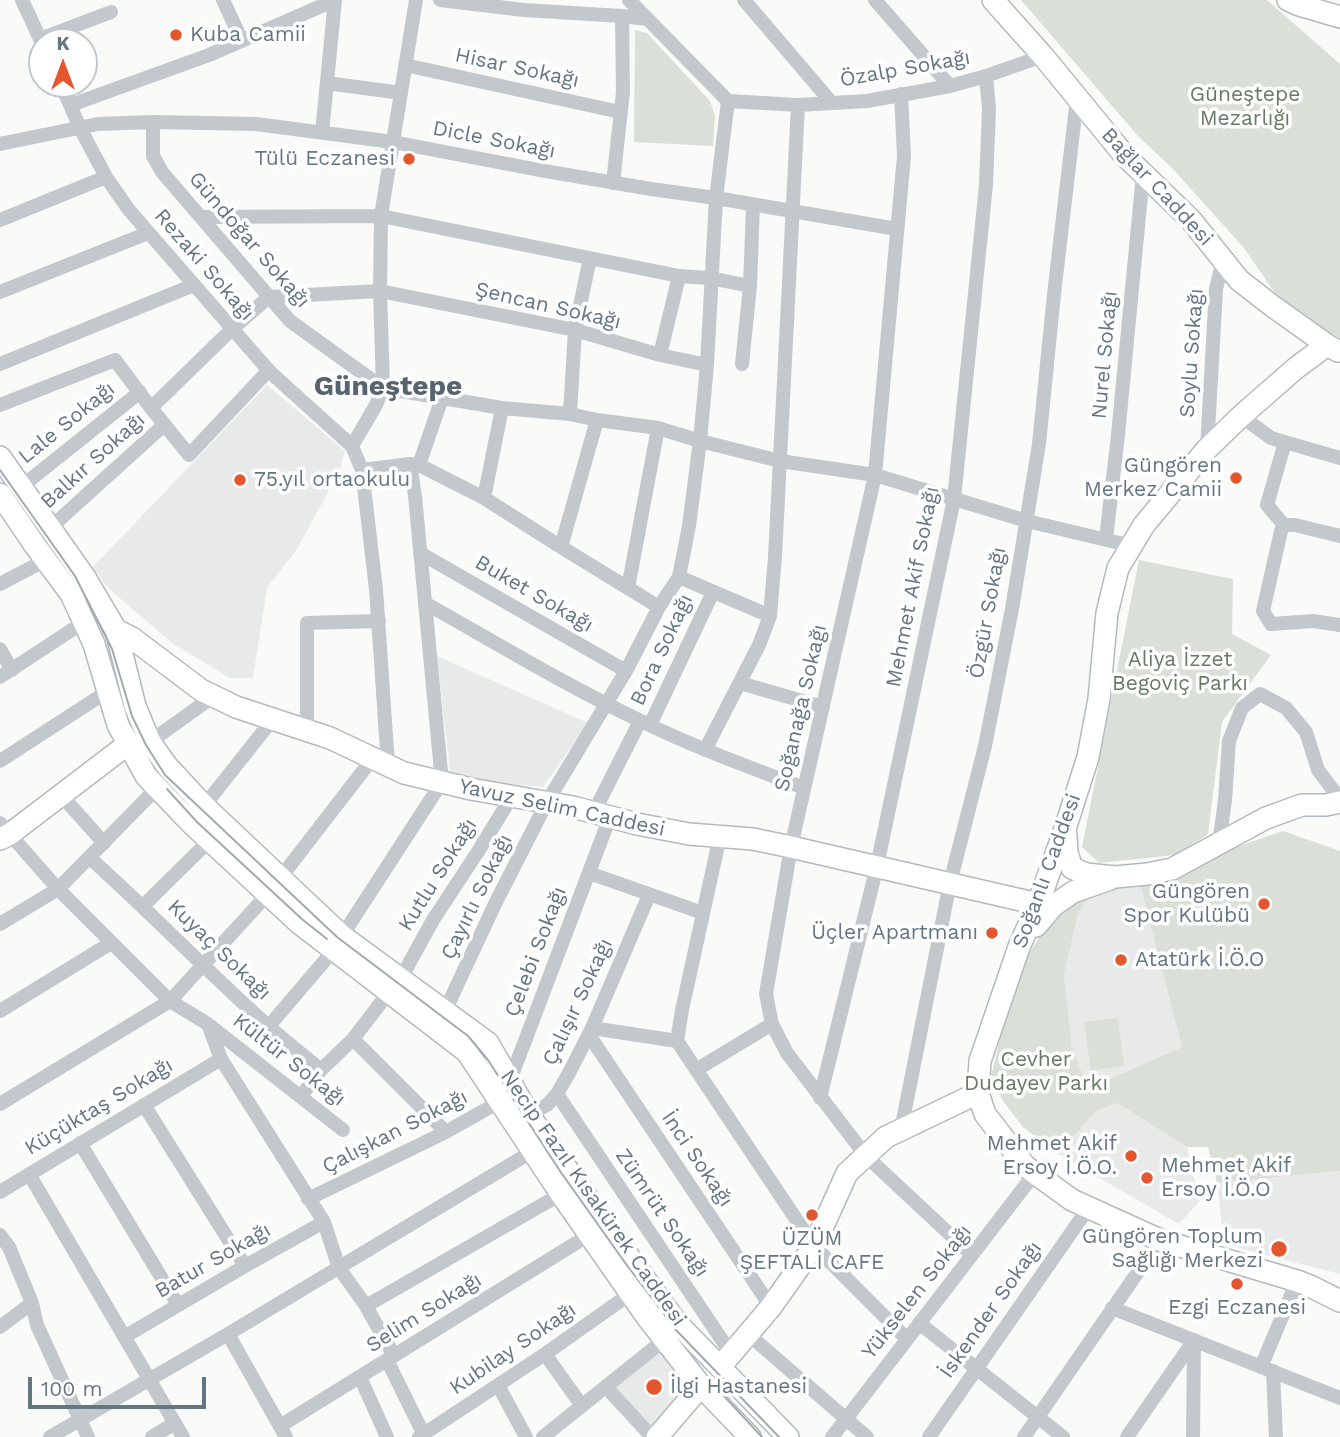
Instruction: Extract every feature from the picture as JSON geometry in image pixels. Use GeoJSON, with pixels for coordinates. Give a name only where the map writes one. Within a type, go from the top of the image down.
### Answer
{"type":"FeatureCollection","features":[{"type":"Feature","properties":{"kind":"street"},"geometry":{"type":"LineString","coordinates":[[22,0],[35,28]]}},
{"type":"Feature","properties":{"kind":"street"},"geometry":{"type":"LineString","coordinates":[[223,0],[242,41]]}},
{"type":"Feature","properties":{"kind":"street"},"geometry":{"type":"LineString","coordinates":[[71,105],[242,41],[335,0],[322,133]]}},
{"type":"Feature","properties":{"kind":"street"},"geometry":{"type":"LineString","coordinates":[[352,446],[383,388],[381,216],[416,0]]}},
{"type":"Feature","properties":{"kind":"street"},"geometry":{"type":"LineString","coordinates":[[440,0],[524,10],[647,19]]}},
{"type":"Feature","properties":{"kind":"street"},"geometry":{"type":"LineString","coordinates":[[629,0],[728,101],[716,198],[700,441],[679,577],[770,616]]}},
{"type":"Feature","properties":{"kind":"street"},"geometry":{"type":"LineString","coordinates":[[744,0],[832,103]]}},
{"type":"Feature","properties":{"kind":"street"},"geometry":{"type":"LineString","coordinates":[[875,0],[950,86]]}},
{"type":"Feature","properties":{"kind":"street","name":"Bağlar Caddesi"},"geometry":{"type":"LineString","coordinates":[[993,0],[1125,156],[1191,220],[1239,280],[1300,326],[1308,339],[1327,350]]}},
{"type":"Feature","properties":{"kind":"street"},"geometry":{"type":"LineString","coordinates":[[1288,0],[1340,17]]}},
{"type":"Feature","properties":{"kind":"street"},"geometry":{"type":"LineString","coordinates":[[72,28],[111,12]]}},
{"type":"Feature","properties":{"kind":"street"},"geometry":{"type":"LineString","coordinates":[[613,183],[622,92],[622,16]]}},
{"type":"Feature","properties":{"kind":"street","name":"Özalp Sokağı"},"geometry":{"type":"LineString","coordinates":[[728,101],[798,104],[867,101],[950,86],[1043,56]]}},
{"type":"Feature","properties":{"kind":"street","name":"Hisar Sokağı"},"geometry":{"type":"LineString","coordinates":[[405,65],[620,112]]}},
{"type":"Feature","properties":{"kind":"street","name":"Mehmet Akif Sokağı"},"geometry":{"type":"LineString","coordinates":[[821,1098],[877,866],[954,499],[986,185],[989,110],[986,76]]}},
{"type":"Feature","properties":{"kind":"street"},"geometry":{"type":"LineString","coordinates":[[327,83],[401,93]]}},
{"type":"Feature","properties":{"kind":"street","name":"Soğanağa Sokağı"},"geometry":{"type":"LineString","coordinates":[[901,94],[904,156],[875,475],[791,847],[766,994],[772,1024],[787,1053],[866,1156],[972,1255]]}},
{"type":"Feature","properties":{"kind":"street","name":"Rezaki Sokağı"},"geometry":{"type":"LineString","coordinates":[[68,98],[106,177],[129,211],[269,370],[352,446],[362,470],[379,621],[381,762]]}},
{"type":"Feature","properties":{"kind":"street","name":"Özgür Sokağı"},"geometry":{"type":"LineString","coordinates":[[901,1130],[950,883],[985,746],[1012,610],[1039,444],[1077,98]]}},
{"type":"Feature","properties":{"kind":"street"},"geometry":{"type":"LineString","coordinates":[[705,750],[759,645],[770,616],[798,104]]}},
{"type":"Feature","properties":{"kind":"street","name":"Gündoğar Sokağı"},"geometry":{"type":"LineString","coordinates":[[153,122],[153,156],[163,172],[289,321],[383,388]]}},
{"type":"Feature","properties":{"kind":"street","name":"Dicle Sokağı"},"geometry":{"type":"LineString","coordinates":[[0,144],[98,124],[256,124],[393,142],[613,183],[897,229]]}},
{"type":"Feature","properties":{"kind":"street","name":"Nurel Sokağı"},"geometry":{"type":"LineString","coordinates":[[1106,539],[1143,174]]}},
{"type":"Feature","properties":{"kind":"street"},"geometry":{"type":"LineString","coordinates":[[0,220],[106,177]]}},
{"type":"Feature","properties":{"kind":"street"},"geometry":{"type":"LineString","coordinates":[[742,364],[750,286],[753,205]]}},
{"type":"Feature","properties":{"kind":"street"},"geometry":{"type":"LineString","coordinates":[[201,217],[381,216],[679,276],[710,278],[750,286]]}},
{"type":"Feature","properties":{"kind":"street"},"geometry":{"type":"LineString","coordinates":[[0,292],[148,233]]}},
{"type":"Feature","properties":{"kind":"street"},"geometry":{"type":"LineString","coordinates":[[570,414],[575,330],[590,258]]}},
{"type":"Feature","properties":{"kind":"street","name":"Soylu Sokağı"},"geometry":{"type":"LineString","coordinates":[[1207,449],[1216,289],[1223,260]]}},
{"type":"Feature","properties":{"kind":"street"},"geometry":{"type":"LineString","coordinates":[[660,355],[679,276]]}},
{"type":"Feature","properties":{"kind":"street"},"geometry":{"type":"LineString","coordinates":[[0,364],[194,285]]}},
{"type":"Feature","properties":{"kind":"street","name":"Şencan Sokağı"},"geometry":{"type":"LineString","coordinates":[[269,297],[380,291],[575,330],[660,355],[706,365]]}},
{"type":"Feature","properties":{"kind":"street"},"geometry":{"type":"LineString","coordinates":[[151,408],[269,297]]}},
{"type":"Feature","properties":{"kind":"street","name":"Soğanlı Caddesi"},"geometry":{"type":"LineString","coordinates":[[978,1093],[980,1061],[1019,947],[1065,829],[1088,757],[1099,699],[1107,613],[1118,568],[1144,525],[1207,449],[1296,368],[1327,350]]}},
{"type":"Feature","properties":{"kind":"street"},"geometry":{"type":"LineString","coordinates":[[0,405],[115,360],[189,455],[269,370]]}},
{"type":"Feature","properties":{"kind":"street"},"geometry":{"type":"LineString","coordinates":[[383,388],[502,408],[570,414],[658,428],[780,461],[875,475],[1027,521],[1132,545]]}},
{"type":"Feature","properties":{"kind":"street","name":"Lale Sokağı"},"geometry":{"type":"LineString","coordinates":[[6,496],[140,392]]}},
{"type":"Feature","properties":{"kind":"street"},"geometry":{"type":"LineString","coordinates":[[269,1026],[338,943],[442,782],[420,553],[415,465],[442,398]]}},
{"type":"Feature","properties":{"kind":"street"},"geometry":{"type":"LineString","coordinates":[[484,498],[502,408]]}},
{"type":"Feature","properties":{"kind":"street"},"geometry":{"type":"LineString","coordinates":[[1241,416],[1271,438],[1340,457]]}},
{"type":"Feature","properties":{"kind":"street"},"geometry":{"type":"LineString","coordinates":[[561,547],[597,420]]}},
{"type":"Feature","properties":{"kind":"street","name":"Balkır Sokağı"},"geometry":{"type":"LineString","coordinates":[[50,528],[164,425]]}},
{"type":"Feature","properties":{"kind":"street"},"geometry":{"type":"LineString","coordinates":[[628,589],[658,428]]}},
{"type":"Feature","properties":{"kind":"street"},"geometry":{"type":"LineString","coordinates":[[1284,525],[1267,505],[1285,442]]}},
{"type":"Feature","properties":{"kind":"street","name":"Necip Fazıl Kısakürek Caddesi"},"geometry":{"type":"LineString","coordinates":[[0,457],[6,496],[71,594],[84,622],[118,725],[137,746],[167,766],[204,806],[281,877],[338,943]]}},
{"type":"Feature","properties":{"kind":"street"},"geometry":{"type":"LineString","coordinates":[[362,470],[415,465],[484,498],[659,607]]}},
{"type":"Feature","properties":{"kind":"street","name":"Necip Fazıl Kısakürek Caddesi"},"geometry":{"type":"LineString","coordinates":[[6,496],[50,528],[86,579],[116,631],[135,706],[137,746],[146,776],[267,895],[299,923],[338,943],[395,985],[529,1115],[677,1323],[726,1361],[788,1437]]}},
{"type":"Feature","properties":{"kind":"street"},"geometry":{"type":"LineString","coordinates":[[1284,525],[1295,524],[1340,536]]}},
{"type":"Feature","properties":{"kind":"street"},"geometry":{"type":"LineString","coordinates":[[1284,525],[1263,611],[1271,624],[1313,621],[1340,625]]}},
{"type":"Feature","properties":{"kind":"street","name":"Buket Sokağı"},"geometry":{"type":"LineString","coordinates":[[420,553],[626,671]]}},
{"type":"Feature","properties":{"kind":"street"},"geometry":{"type":"LineString","coordinates":[[0,584],[46,560]]}},
{"type":"Feature","properties":{"kind":"street","name":"Çayırlı Sokağı"},"geometry":{"type":"LineString","coordinates":[[445,1011],[547,802],[679,577]]}},
{"type":"Feature","properties":{"kind":"street","name":"Bora Sokağı"},"geometry":{"type":"LineString","coordinates":[[602,815],[645,723],[713,592]]}},
{"type":"Feature","properties":{"kind":"street"},"geometry":{"type":"LineString","coordinates":[[425,603],[606,705],[705,750],[804,788]]}},
{"type":"Feature","properties":{"kind":"street"},"geometry":{"type":"LineString","coordinates":[[307,730],[307,623],[379,621]]}},
{"type":"Feature","properties":{"kind":"street"},"geometry":{"type":"LineString","coordinates":[[0,649],[6,673],[84,622]]}},
{"type":"Feature","properties":{"kind":"street","name":"Yavuz Selim Caddesi"},"geometry":{"type":"LineString","coordinates":[[116,631],[132,638],[201,690],[236,707],[330,738],[404,773],[688,834],[753,839],[1038,904]]}},
{"type":"Feature","properties":{"kind":"street"},"geometry":{"type":"LineString","coordinates":[[740,683],[823,708]]}},
{"type":"Feature","properties":{"kind":"street"},"geometry":{"type":"LineString","coordinates":[[0,761],[108,691]]}},
{"type":"Feature","properties":{"kind":"street"},"geometry":{"type":"LineString","coordinates":[[1065,829],[1067,853],[1072,868],[1086,874],[1115,877],[1147,874],[1172,869],[1219,844],[1266,818],[1302,805],[1326,805],[1340,801],[1318,770],[1306,732],[1286,708],[1260,694],[1242,708],[1229,741],[1219,844]]}},
{"type":"Feature","properties":{"kind":"street"},"geometry":{"type":"LineString","coordinates":[[3,832],[214,696]]}},
{"type":"Feature","properties":{"kind":"street"},"geometry":{"type":"LineString","coordinates":[[204,806],[273,719]]}},
{"type":"Feature","properties":{"kind":"street"},"geometry":{"type":"LineString","coordinates":[[281,877],[381,762]]}},
{"type":"Feature","properties":{"kind":"street"},"geometry":{"type":"LineString","coordinates":[[0,924],[58,889],[157,788]]}},
{"type":"Feature","properties":{"kind":"street"},"geometry":{"type":"LineString","coordinates":[[61,795],[104,843]]}},
{"type":"Feature","properties":{"kind":"street","name":"Kutlu Sokağı"},"geometry":{"type":"LineString","coordinates":[[301,1096],[321,1070],[353,1039],[395,985],[512,796]]}},
{"type":"Feature","properties":{"kind":"street","name":"Çelebi Sokağı"},"geometry":{"type":"LineString","coordinates":[[505,1092],[589,873],[602,815]]}},
{"type":"Feature","properties":{"kind":"street","name":"Kültür Sokağı"},"geometry":{"type":"LineString","coordinates":[[3,832],[170,1000],[208,1024],[344,1130]]}},
{"type":"Feature","properties":{"kind":"street"},"geometry":{"type":"LineString","coordinates":[[720,836],[677,1041],[814,1246],[907,1339]]}},
{"type":"Feature","properties":{"kind":"street"},"geometry":{"type":"LineString","coordinates":[[143,906],[210,840]]}},
{"type":"Feature","properties":{"kind":"street","name":"Kuyaç Sokağı"},"geometry":{"type":"LineString","coordinates":[[90,858],[269,1026],[321,1070]]}},
{"type":"Feature","properties":{"kind":"street"},"geometry":{"type":"LineString","coordinates":[[589,873],[703,913]]}},
{"type":"Feature","properties":{"kind":"street"},"geometry":{"type":"LineString","coordinates":[[1019,947],[1053,906],[1073,892],[1115,877]]}},
{"type":"Feature","properties":{"kind":"street"},"geometry":{"type":"LineString","coordinates":[[0,1104],[170,1000],[267,895]]}},
{"type":"Feature","properties":{"kind":"street","name":"Çalışır Sokağı"},"geometry":{"type":"LineString","coordinates":[[529,1115],[547,1105],[557,1094],[590,1031],[649,895]]}},
{"type":"Feature","properties":{"kind":"street"},"geometry":{"type":"LineString","coordinates":[[0,1011],[111,943]]}},
{"type":"Feature","properties":{"kind":"street","name":"Necip Fazıl Kısakürek Caddesi"},"geometry":{"type":"LineString","coordinates":[[395,985],[445,1011],[488,1043],[505,1092],[533,1151],[561,1194],[664,1340],[701,1387],[750,1437]]}},
{"type":"Feature","properties":{"kind":"street"},"geometry":{"type":"LineString","coordinates":[[208,1024],[220,1059],[324,1222],[339,1268],[366,1306],[423,1436]]}},
{"type":"Feature","properties":{"kind":"street"},"geometry":{"type":"LineString","coordinates":[[696,1070],[772,1024]]}},
{"type":"Feature","properties":{"kind":"street"},"geometry":{"type":"LineString","coordinates":[[590,1031],[677,1041]]}},
{"type":"Feature","properties":{"kind":"street","name":"İnci Sokağı"},"geometry":{"type":"LineString","coordinates":[[590,1031],[771,1307]]}},
{"type":"Feature","properties":{"kind":"street"},"geometry":{"type":"LineString","coordinates":[[353,1039],[446,1132]]}},
{"type":"Feature","properties":{"kind":"street","name":"Küçüktaş Sokağı"},"geometry":{"type":"LineString","coordinates":[[0,1192],[220,1059]]}},
{"type":"Feature","properties":{"kind":"street","name":"Çalışkan Sokağı"},"geometry":{"type":"LineString","coordinates":[[308,1199],[446,1132],[505,1092]]}},
{"type":"Feature","properties":{"kind":"street"},"geometry":{"type":"LineString","coordinates":[[726,1361],[771,1307],[814,1246],[848,1173],[886,1137],[978,1093],[985,1114],[1025,1166],[1072,1199],[1160,1240],[1340,1292]]}},
{"type":"Feature","properties":{"kind":"street","name":"Zümrüt Sokağı"},"geometry":{"type":"LineString","coordinates":[[557,1094],[726,1361]]}},
{"type":"Feature","properties":{"kind":"street"},"geometry":{"type":"LineString","coordinates":[[144,1105],[245,1266]]}},
{"type":"Feature","properties":{"kind":"street"},"geometry":{"type":"LineString","coordinates":[[80,1143],[178,1305]]}},
{"type":"Feature","properties":{"kind":"street"},"geometry":{"type":"LineString","coordinates":[[50,1437],[533,1151]]}},
{"type":"Feature","properties":{"kind":"street","name":"Yükselen Sokağı"},"geometry":{"type":"LineString","coordinates":[[832,1437],[1035,1173]]}},
{"type":"Feature","properties":{"kind":"street"},"geometry":{"type":"LineString","coordinates":[[29,1174],[183,1437]]}},
{"type":"Feature","properties":{"kind":"street"},"geometry":{"type":"LineString","coordinates":[[366,1306],[561,1194]]}},
{"type":"Feature","properties":{"kind":"street","name":"İskender Sokağı"},"geometry":{"type":"LineString","coordinates":[[929,1437],[1089,1207]]}},
{"type":"Feature","properties":{"kind":"street","name":"Batur Sokağı"},"geometry":{"type":"LineString","coordinates":[[124,1337],[324,1222]]}},
{"type":"Feature","properties":{"kind":"street"},"geometry":{"type":"LineString","coordinates":[[0,1235],[9,1247],[32,1303],[37,1325],[88,1437]]}},
{"type":"Feature","properties":{"kind":"street","name":"Selim Sokağı"},"geometry":{"type":"LineString","coordinates":[[283,1432],[360,1377],[589,1235]]}},
{"type":"Feature","properties":{"kind":"street"},"geometry":{"type":"LineString","coordinates":[[1024,1437],[1160,1240]]}},
{"type":"Feature","properties":{"kind":"street"},"geometry":{"type":"LineString","coordinates":[[1304,1283],[1340,1301]]}},
{"type":"Feature","properties":{"kind":"street"},"geometry":{"type":"LineString","coordinates":[[1276,1437],[1267,1369],[1304,1283]]}},
{"type":"Feature","properties":{"kind":"street","name":"Kubilay Sokağı"},"geometry":{"type":"LineString","coordinates":[[423,1436],[630,1294]]}},
{"type":"Feature","properties":{"kind":"street"},"geometry":{"type":"LineString","coordinates":[[1,1323],[32,1303]]}},
{"type":"Feature","properties":{"kind":"street"},"geometry":{"type":"LineString","coordinates":[[1112,1308],[1340,1398]]}},
{"type":"Feature","properties":{"kind":"street"},"geometry":{"type":"LineString","coordinates":[[919,1324],[1063,1437]]}},
{"type":"Feature","properties":{"kind":"street"},"geometry":{"type":"LineString","coordinates":[[228,1334],[283,1432]]}},
{"type":"Feature","properties":{"kind":"street"},"geometry":{"type":"LineString","coordinates":[[748,1334],[867,1437]]}},
{"type":"Feature","properties":{"kind":"street"},"geometry":{"type":"LineString","coordinates":[[546,1436],[664,1340]]}},
{"type":"Feature","properties":{"kind":"street"},"geometry":{"type":"LineString","coordinates":[[1127,1437],[1194,1340]]}},
{"type":"Feature","properties":{"kind":"street"},"geometry":{"type":"LineString","coordinates":[[1194,1340],[1194,1437]]}},
{"type":"Feature","properties":{"kind":"street"},"geometry":{"type":"LineString","coordinates":[[545,1354],[582,1406]]}},
{"type":"Feature","properties":{"kind":"street"},"geometry":{"type":"LineString","coordinates":[[360,1377],[387,1437]]}},
{"type":"Feature","properties":{"kind":"street"},"geometry":{"type":"LineString","coordinates":[[498,1385],[526,1437]]}},
{"type":"Feature","properties":{"kind":"street"},"geometry":{"type":"LineString","coordinates":[[606,1387],[664,1434],[701,1387]]}},
{"type":"Feature","properties":{"kind":"street"},"geometry":{"type":"LineString","coordinates":[[152,1437],[175,1423]]}},
{"type":"Feature","properties":{"kind":"shaded area"},"geometry":{"type":"Polygon","coordinates":[[[267,385],[345,451],[339,472],[297,549],[267,588],[253,678],[230,678],[172,643],[107,587],[93,567],[267,385]]]}},
{"type":"Feature","properties":{"kind":"shaded area"},"geometry":{"type":"Polygon","coordinates":[[[437,656],[588,723],[543,787],[451,779],[437,656]]]}},
{"type":"Feature","properties":{"kind":"shaded area"},"geometry":{"type":"Polygon","coordinates":[[[1139,880],[1182,1047],[1088,1090],[1072,1047],[1064,975],[1078,914],[1093,889],[1139,880]]]}},
{"type":"Feature","properties":{"kind":"shaded area","name":"Mehmet Akif Ersoy İ.Ö.O"},"geometry":{"type":"Polygon","coordinates":[[[1117,1103],[1187,1147],[1199,1202],[1179,1224],[1058,1154],[1096,1111],[1117,1103]]]}},
{"type":"Feature","properties":{"kind":"shaded area"},"geometry":{"type":"Polygon","coordinates":[[[1340,1171],[1340,1274],[1224,1244],[1217,1183],[1340,1171]]]}},
{"type":"Feature","properties":{"kind":"shaded area","name":"İlgi Hastanesi"},"geometry":{"type":"Polygon","coordinates":[[[662,1346],[695,1390],[653,1431],[613,1385],[662,1346]]]}},
{"type":"Feature","properties":{"kind":"green space","name":"Güneştepe Mezarlığı"},"geometry":{"type":"Polygon","coordinates":[[[1021,0],[1267,0],[1340,64],[1340,338],[1314,324],[1275,293],[1244,248],[1174,170],[1138,136],[1021,0]]]}},
{"type":"Feature","properties":{"kind":"green space"},"geometry":{"type":"Polygon","coordinates":[[[635,30],[647,33],[710,101],[715,116],[713,146],[634,142],[635,30]]]}},
{"type":"Feature","properties":{"kind":"green space","name":"Aliya İzzet Begoviç Parkı"},"geometry":{"type":"Polygon","coordinates":[[[1139,560],[1233,579],[1232,634],[1271,655],[1222,722],[1208,834],[1176,855],[1099,863],[1082,847],[1139,560]]]}},
{"type":"Feature","properties":{"kind":"green space","name":"Cevher Dudayev Parkı"},"geometry":{"type":"Polygon","coordinates":[[[1283,831],[1340,851],[1340,1171],[1217,1183],[1208,1147],[1187,1147],[1117,1103],[1096,1111],[1058,1154],[1023,1127],[1003,1101],[991,1077],[1012,989],[1048,922],[1093,889],[1078,914],[1064,975],[1072,1047],[1088,1089],[1182,1047],[1139,880],[1283,831]]]}},
{"type":"Feature","properties":{"kind":"green space"},"geometry":{"type":"Polygon","coordinates":[[[1118,1018],[1124,1066],[1091,1071],[1084,1022],[1118,1018]]]}},
{"type":"Feature","properties":{"kind":"tram line"},"geometry":{"type":"LineString","coordinates":[[0,470],[75,576],[112,649],[132,716],[165,775],[337,937],[468,1036],[488,1060],[560,1171],[676,1330],[779,1437]]}},
{"type":"Feature","properties":{"kind":"tram line"},"geometry":{"type":"LineString","coordinates":[[167,789],[197,822],[327,939]]}},
{"type":"Feature","properties":{"kind":"tram line"},"geometry":{"type":"LineString","coordinates":[[710,1381],[762,1437]]}},
{"type":"Feature","properties":{"kind":"place","name":"Kuba Camii"},"geometry":{"type":"Point","coordinates":[176,35]}},
{"type":"Feature","properties":{"kind":"place","name":"Tülü Eczanesi"},"geometry":{"type":"Point","coordinates":[409,159]}},
{"type":"Feature","properties":{"kind":"place","name":"Güngören Merkez Camii"},"geometry":{"type":"Point","coordinates":[1236,478]}},
{"type":"Feature","properties":{"kind":"place","name":"75.yıl ortaokulu"},"geometry":{"type":"Point","coordinates":[240,480]}},
{"type":"Feature","properties":{"kind":"place","name":"Güngören Spor Kulübü"},"geometry":{"type":"Point","coordinates":[1264,904]}},
{"type":"Feature","properties":{"kind":"place","name":"Üçler Apartmanı"},"geometry":{"type":"Point","coordinates":[992,933]}},
{"type":"Feature","properties":{"kind":"place","name":"Atatürk İ.Ö.O"},"geometry":{"type":"Point","coordinates":[1121,960]}},
{"type":"Feature","properties":{"kind":"place","name":"Mehmet Akif Ersoy İ.Ö.O."},"geometry":{"type":"Point","coordinates":[1131,1156]}},
{"type":"Feature","properties":{"kind":"place","name":"Mehmet Akif Ersoy İ.Ö.O"},"geometry":{"type":"Point","coordinates":[1147,1178]}},
{"type":"Feature","properties":{"kind":"place","name":"ÜZÜM ŞEFTALİ CAFE"},"geometry":{"type":"Point","coordinates":[812,1215]}},
{"type":"Feature","properties":{"kind":"place","name":"Güngören Toplum Sağlığı Merkezi"},"geometry":{"type":"Point","coordinates":[1279,1249]}},
{"type":"Feature","properties":{"kind":"place","name":"Ezgi Eczanesi"},"geometry":{"type":"Point","coordinates":[1237,1284]}},
{"type":"Feature","properties":{"kind":"place","name":"İlgi Hastanesi"},"geometry":{"type":"Point","coordinates":[654,1387]}},
{"type":"Feature","properties":{"kind":"district","name":"Güneştepe"},"geometry":{"type":"Point","coordinates":[388,387]}}]}
